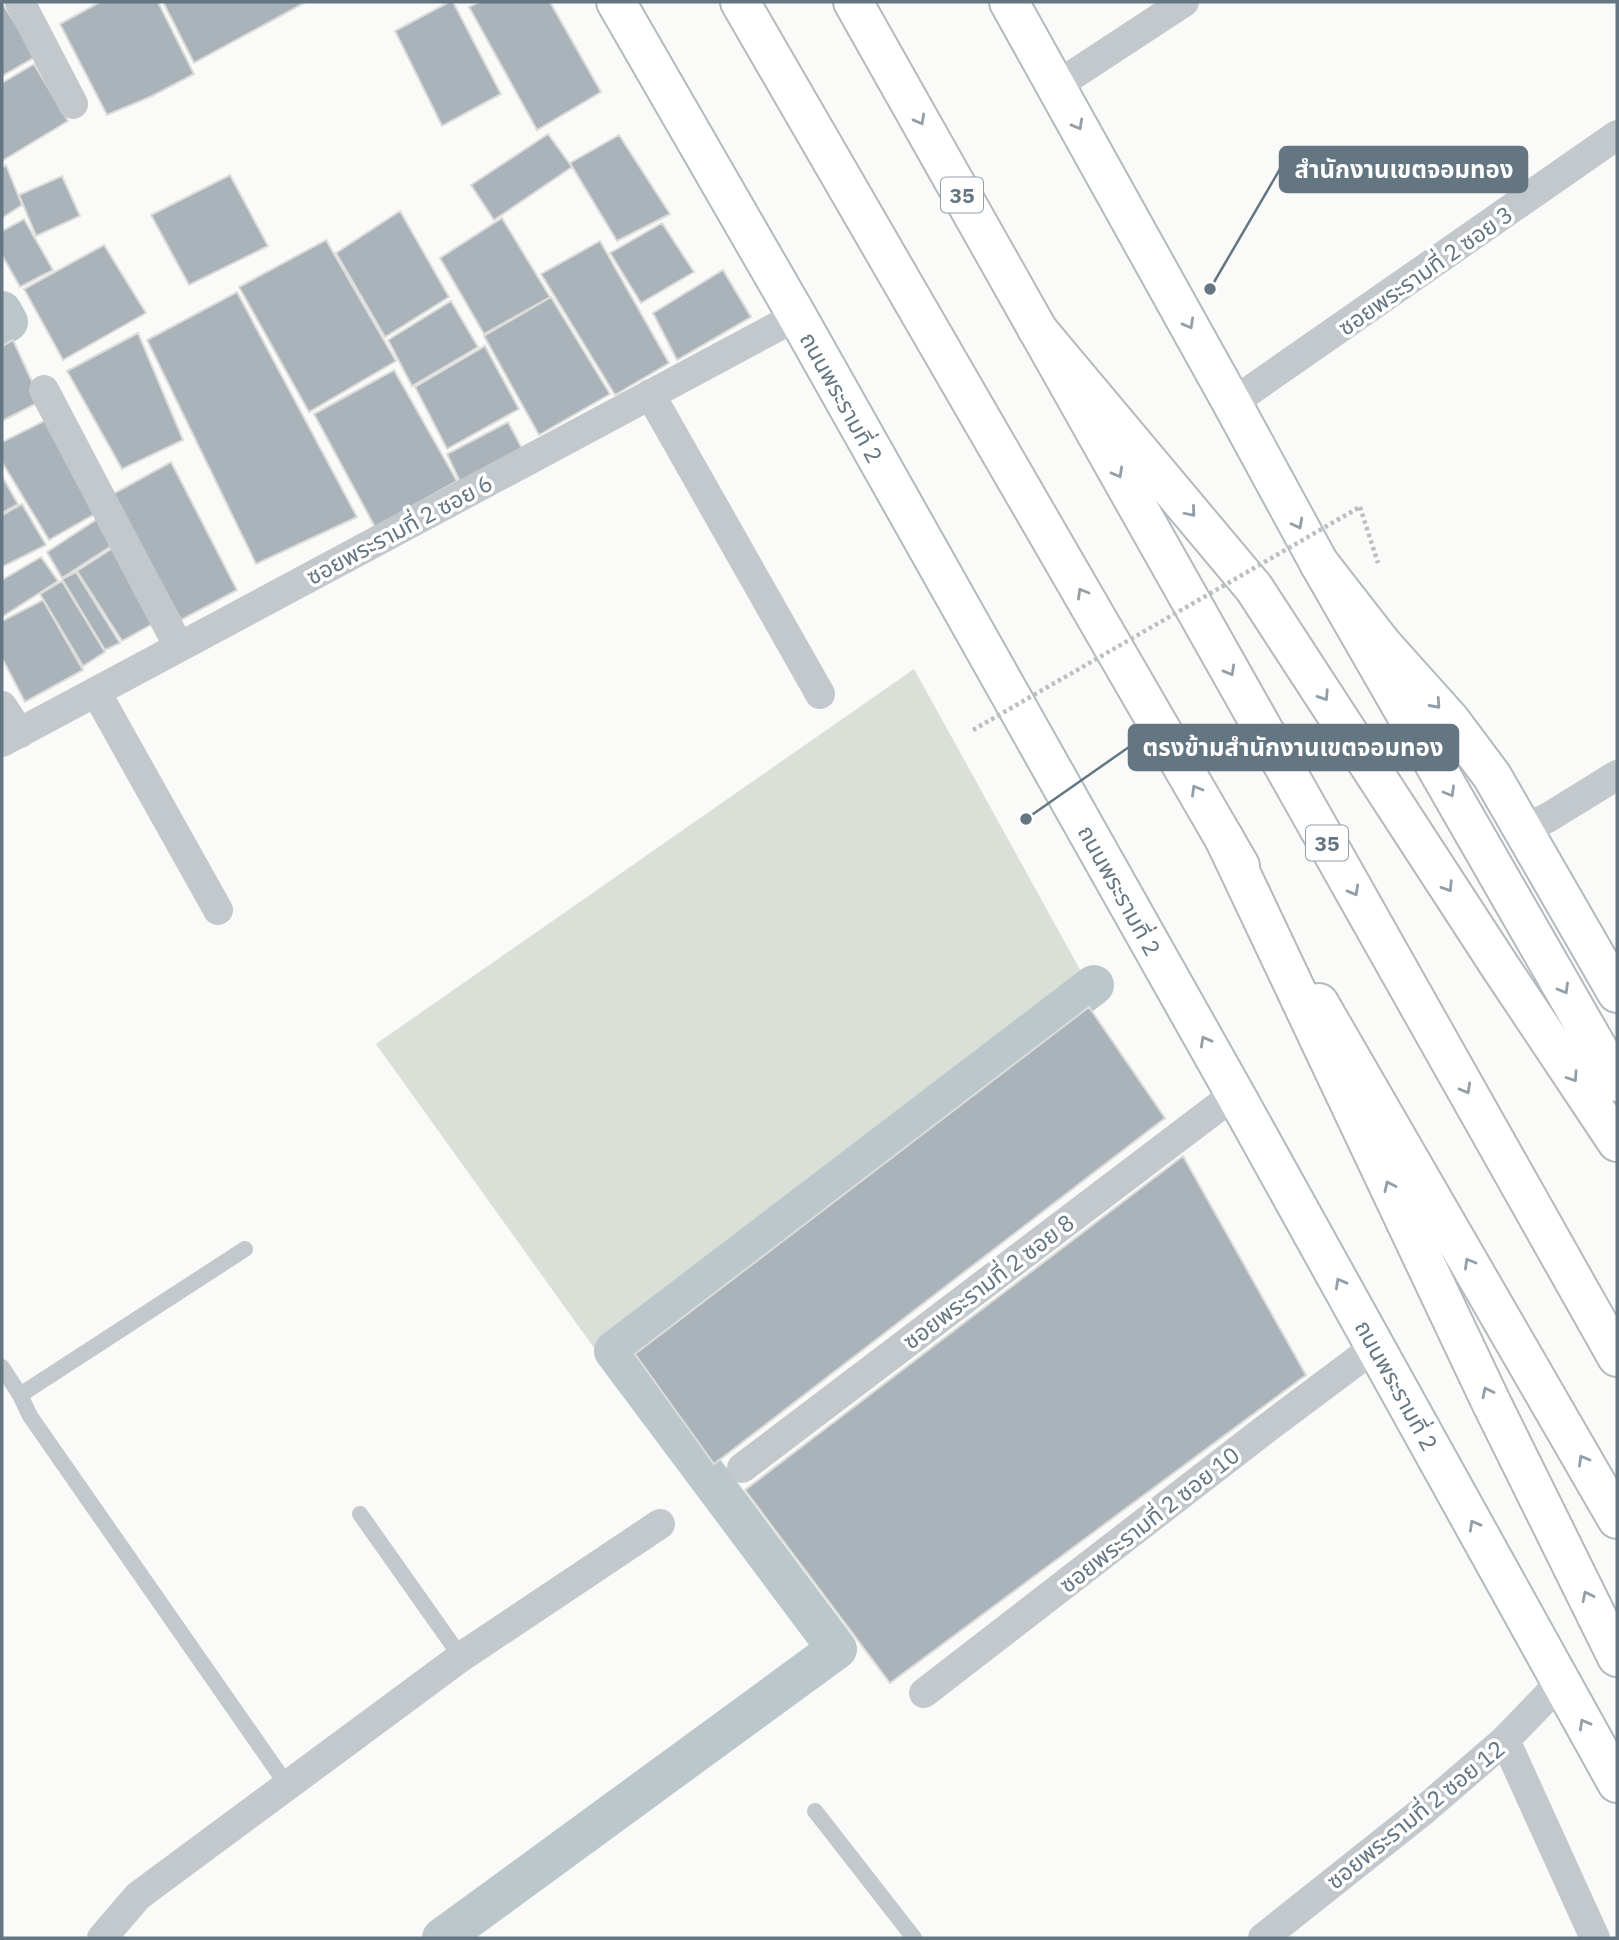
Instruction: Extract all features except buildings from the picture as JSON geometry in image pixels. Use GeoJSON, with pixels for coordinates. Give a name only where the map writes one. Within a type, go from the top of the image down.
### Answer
{"type":"FeatureCollection","features":[{"type":"Feature","properties":{"kind":"main road","name":"ถนนพระรามที่ 2"},"geometry":{"type":"LineString","coordinates":[[616,2],[797,316],[1235,1094],[1617,1783]]}},
{"type":"Feature","properties":{"kind":"main road"},"geometry":{"type":"LineString","coordinates":[[740,2],[1617,1519]]}},
{"type":"Feature","properties":{"kind":"main road","name":"35"},"geometry":{"type":"LineString","coordinates":[[853,2],[1617,1357]]}},
{"type":"Feature","properties":{"kind":"main road"},"geometry":{"type":"LineString","coordinates":[[860,2],[887,61]]}},
{"type":"Feature","properties":{"kind":"main road"},"geometry":{"type":"LineString","coordinates":[[1009,2],[1233,403],[1319,563],[1617,1082]]}},
{"type":"Feature","properties":{"kind":"main road"},"geometry":{"type":"LineString","coordinates":[[1037,329],[1254,588],[1493,957],[1617,1142]]}},
{"type":"Feature","properties":{"kind":"main road"},"geometry":{"type":"LineString","coordinates":[[1319,563],[1382,645],[1451,721],[1492,776],[1617,993]]}},
{"type":"Feature","properties":{"kind":"main road"},"geometry":{"type":"LineString","coordinates":[[1224,838],[1490,1400],[1617,1657]]}},
{"type":"Feature","properties":{"kind":"street"},"geometry":{"type":"LineString","coordinates":[[1056,86],[1184,2]]}},
{"type":"Feature","properties":{"kind":"street"},"geometry":{"type":"LineString","coordinates":[[32,6],[73,104]]}},
{"type":"Feature","properties":{"kind":"street","name":"ซอยพระรามที่ 2 ซอย 3"},"geometry":{"type":"LineString","coordinates":[[1233,403],[1617,135]]}},
{"type":"Feature","properties":{"kind":"street","name":"ซอยพระรามที่ 2 ซอย 6"},"geometry":{"type":"LineString","coordinates":[[11,737],[797,316]]}},
{"type":"Feature","properties":{"kind":"street"},"geometry":{"type":"LineString","coordinates":[[44,390],[179,647]]}},
{"type":"Feature","properties":{"kind":"street"},"geometry":{"type":"LineString","coordinates":[[650,394],[820,694]]}},
{"type":"Feature","properties":{"kind":"street"},"geometry":{"type":"LineString","coordinates":[[96,692],[218,910]]}},
{"type":"Feature","properties":{"kind":"street"},"geometry":{"type":"LineString","coordinates":[[2,706],[11,737]]}},
{"type":"Feature","properties":{"kind":"street"},"geometry":{"type":"LineString","coordinates":[[1523,830],[1617,775]]}},
{"type":"Feature","properties":{"kind":"street","name":"ซอยพระรามที่ 2 ซอย 8"},"geometry":{"type":"LineString","coordinates":[[742,1468],[1235,1094]]}},
{"type":"Feature","properties":{"kind":"street","name":"ซอยพระรามที่ 2 ซอย 10"},"geometry":{"type":"LineString","coordinates":[[924,1693],[1375,1346]]}},
{"type":"Feature","properties":{"kind":"street"},"geometry":{"type":"LineString","coordinates":[[102,1938],[138,1896],[287,1785],[461,1657],[660,1524]]}},
{"type":"Feature","properties":{"kind":"street","name":"ซอยพระรามที่ 2 ซอย 12"},"geometry":{"type":"LineString","coordinates":[[1263,1938],[1424,1810],[1505,1740],[1561,1682]]}},
{"type":"Feature","properties":{"kind":"street"},"geometry":{"type":"LineString","coordinates":[[1505,1740],[1595,1938]]}},
{"type":"Feature","properties":{"kind":"lane"},"geometry":{"type":"LineString","coordinates":[[20,1395],[245,1249]]}},
{"type":"Feature","properties":{"kind":"lane"},"geometry":{"type":"LineString","coordinates":[[2,1367],[30,1416],[287,1785]]}},
{"type":"Feature","properties":{"kind":"lane"},"geometry":{"type":"LineString","coordinates":[[360,1514],[461,1657]]}},
{"type":"Feature","properties":{"kind":"lane"},"geometry":{"type":"LineString","coordinates":[[815,1811],[914,1938]]}},
{"type":"Feature","properties":{"kind":"path"},"geometry":{"type":"LineString","coordinates":[[973,730],[1360,507],[1378,563]]}},
{"type":"Feature","properties":{"kind":"shaded area"},"geometry":{"type":"Polygon","coordinates":[[[914,669],[1083,975],[597,1352],[376,1044],[914,669]]]}},
{"type":"Feature","properties":{"kind":"waterway"},"geometry":{"type":"LineString","coordinates":[[2,311],[8,322],[2,325]]}},
{"type":"Feature","properties":{"kind":"waterway"},"geometry":{"type":"LineString","coordinates":[[442,1938],[837,1649],[614,1351],[1094,985]]}},
{"type":"Feature","properties":{"kind":"place","name":"สำนักงานเขตจอมทอง"},"geometry":{"type":"Point","coordinates":[1210,289]}},
{"type":"Feature","properties":{"kind":"place","name":"ตรงข้ามสำนักงานเขตจอมทอง"},"geometry":{"type":"Point","coordinates":[1026,819]}}]}
